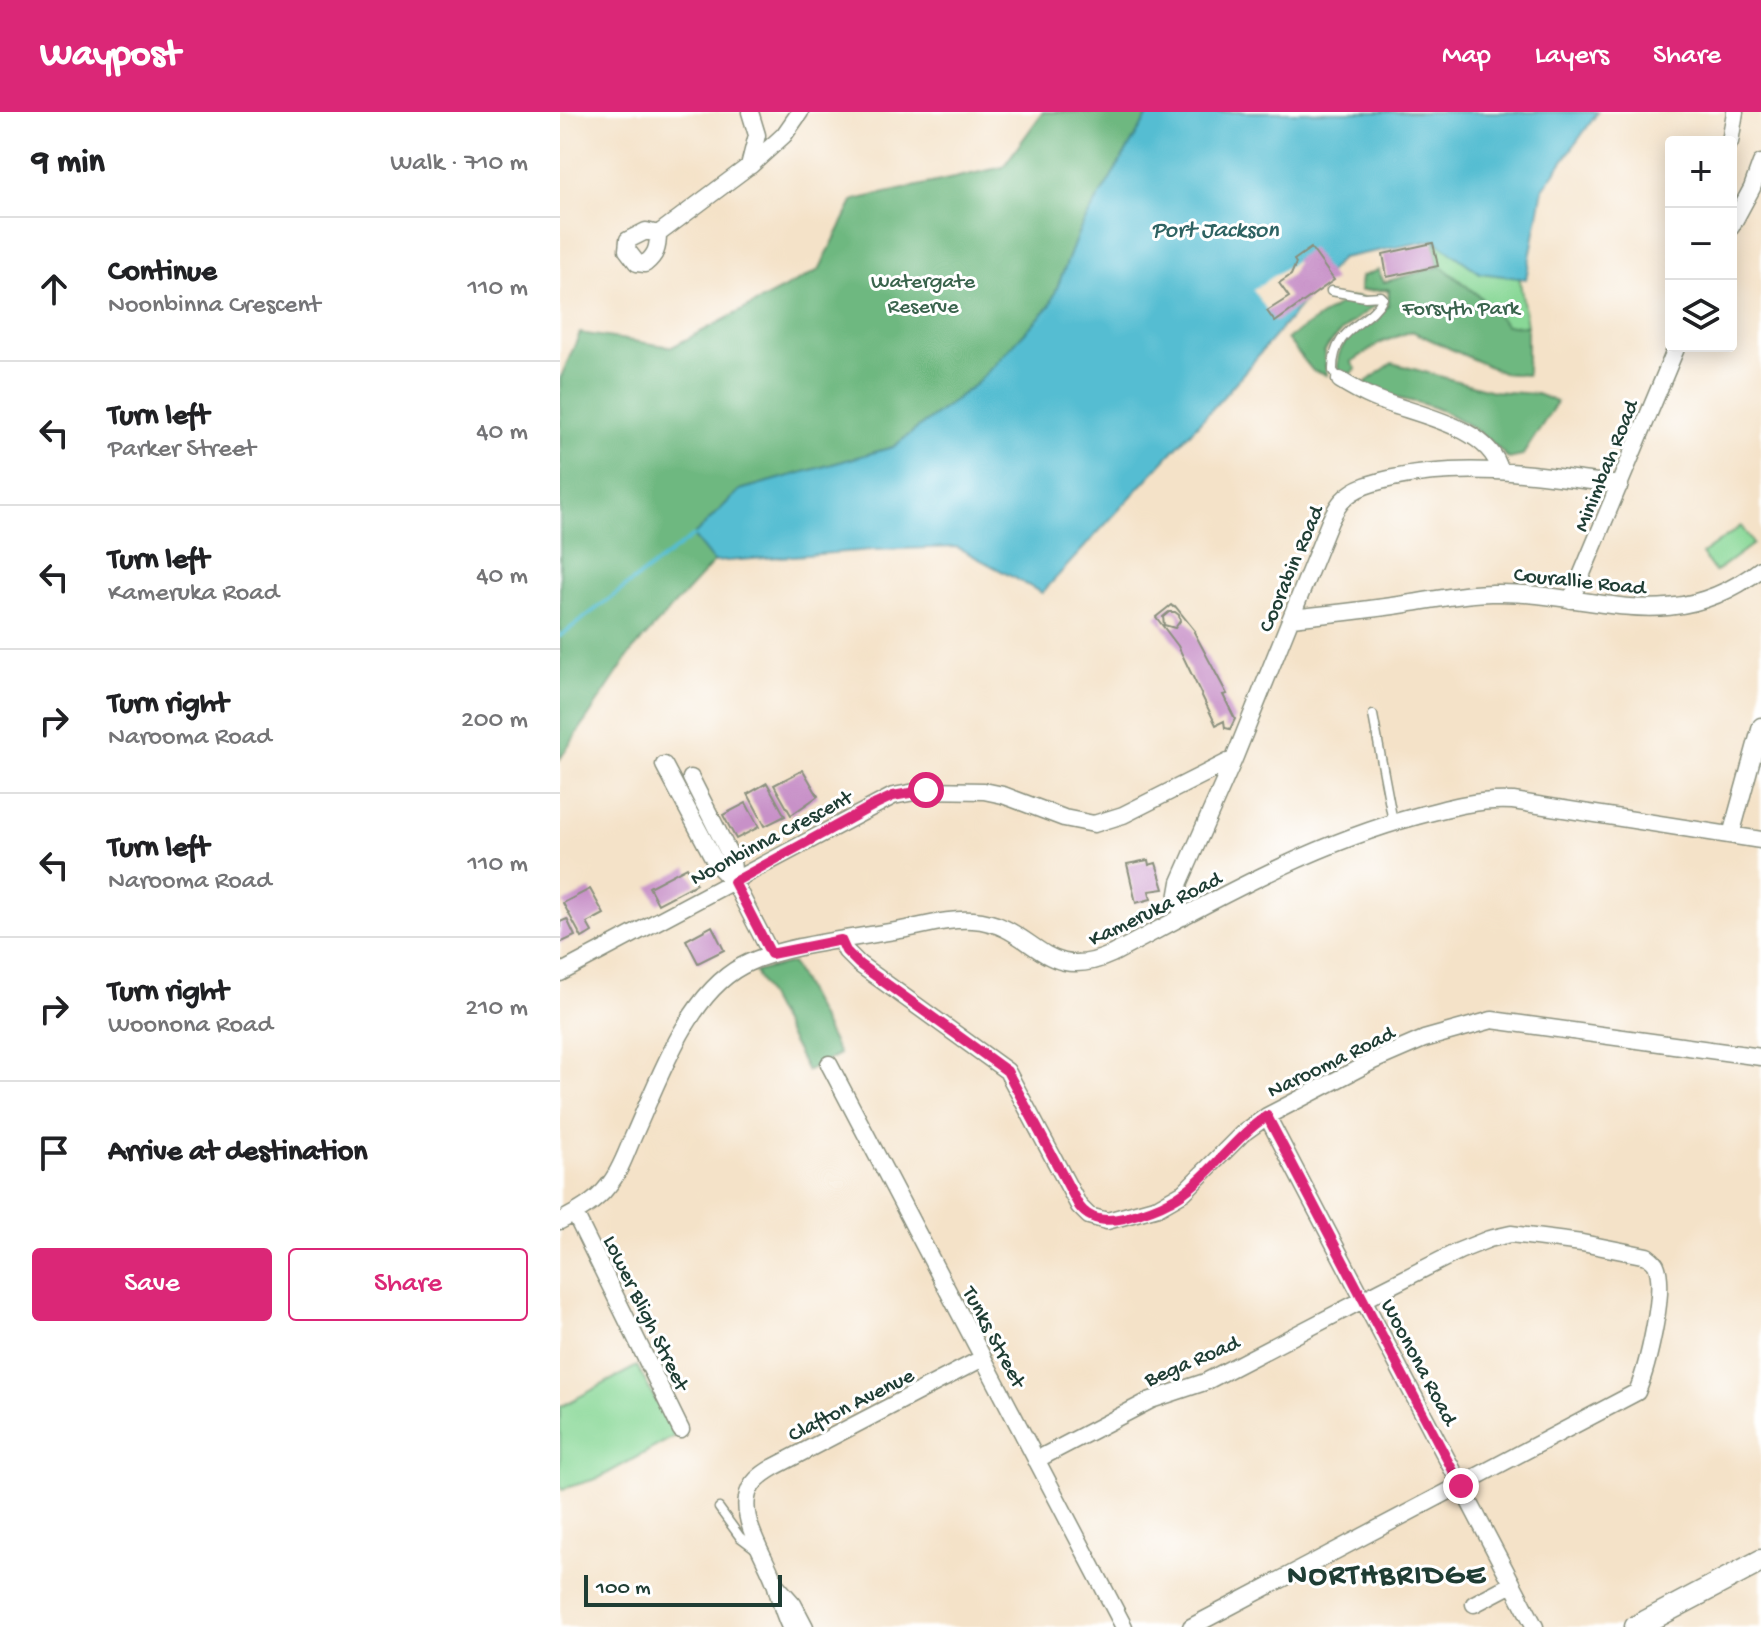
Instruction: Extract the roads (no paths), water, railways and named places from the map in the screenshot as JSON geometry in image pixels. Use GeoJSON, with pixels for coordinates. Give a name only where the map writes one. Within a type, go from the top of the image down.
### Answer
{"type":"FeatureCollection","features":[{"type":"Feature","properties":{"kind":"street"},"geometry":{"type":"LineString","coordinates":[[749,166],[757,135],[750,112]]}},
{"type":"Feature","properties":{"kind":"street"},"geometry":{"type":"LineString","coordinates":[[658,234],[749,166],[784,135],[800,112]]}},
{"type":"Feature","properties":{"kind":"street"},"geometry":{"type":"LineString","coordinates":[[1731,136],[1735,112]]}},
{"type":"Feature","properties":{"kind":"street"},"geometry":{"type":"LineString","coordinates":[[1737,216],[1761,163]]}},
{"type":"Feature","properties":{"kind":"street","name":"Minimbah Road"},"geometry":{"type":"LineString","coordinates":[[1571,600],[1675,352]]}},
{"type":"Feature","properties":{"kind":"street"},"geometry":{"type":"LineString","coordinates":[[1340,380],[1375,399],[1438,418],[1460,430],[1497,456],[1500,470]]}},
{"type":"Feature","properties":{"kind":"street","name":"Coorabin Road"},"geometry":{"type":"LineString","coordinates":[[1183,917],[1177,899],[1178,888],[1333,514],[1349,494],[1373,483],[1409,475],[1459,470],[1500,470],[1620,485]]}},
{"type":"Feature","properties":{"kind":"street","name":"Courallie Road"},"geometry":{"type":"LineString","coordinates":[[1291,618],[1487,593],[1526,593],[1633,609],[1675,607],[1726,592],[1761,569]]}},
{"type":"Feature","properties":{"kind":"street"},"geometry":{"type":"LineString","coordinates":[[1731,835],[1761,726]]}},
{"type":"Feature","properties":{"kind":"street","name":"Noonbinna Crescent"},"geometry":{"type":"LineString","coordinates":[[560,973],[876,804],[909,792],[984,791],[1064,818],[1094,824],[1123,815],[1234,759]]}},
{"type":"Feature","properties":{"kind":"street"},"geometry":{"type":"LineString","coordinates":[[664,765],[717,865],[734,882],[771,954]]}},
{"type":"Feature","properties":{"kind":"street"},"geometry":{"type":"LineString","coordinates":[[691,778],[732,859],[734,882]]}},
{"type":"Feature","properties":{"kind":"street","name":"Kameruka Road"},"geometry":{"type":"LineString","coordinates":[[568,1218],[601,1194],[618,1172],[686,1026],[704,997],[729,974],[771,954],[972,920],[998,925],[1061,962],[1084,965],[1112,954],[1326,845],[1393,822],[1460,804],[1493,800],[1761,840]]}},
{"type":"Feature","properties":{"kind":"street","name":"Narooma Road"},"geometry":{"type":"LineString","coordinates":[[841,940],[846,951],[859,964],[1007,1071],[1079,1206],[1089,1216],[1100,1220],[1116,1220],[1172,1200],[1210,1168],[1242,1134],[1267,1116],[1373,1061],[1411,1045],[1492,1020],[1761,1057]]}},
{"type":"Feature","properties":{"kind":"street","name":"Tunks Street"},"geometry":{"type":"LineString","coordinates":[[829,1064],[1124,1627]]}},
{"type":"Feature","properties":{"kind":"street","name":"Woonona Road"},"geometry":{"type":"LineString","coordinates":[[1267,1116],[1535,1627]]}},
{"type":"Feature","properties":{"kind":"street","name":"Lower Bligh Street"},"geometry":{"type":"LineString","coordinates":[[568,1218],[681,1430]]}},
{"type":"Feature","properties":{"kind":"street","name":"Bega Road"},"geometry":{"type":"LineString","coordinates":[[1036,1460],[1151,1400],[1205,1382],[1363,1299],[1489,1239],[1511,1234],[1634,1253],[1655,1262],[1658,1269],[1658,1298],[1650,1352],[1637,1392],[1461,1486]]}},
{"type":"Feature","properties":{"kind":"street","name":"Clafton Avenue"},"geometry":{"type":"LineString","coordinates":[[760,1551],[749,1518],[747,1498],[758,1478],[983,1358]]}},
{"type":"Feature","properties":{"kind":"street"},"geometry":{"type":"LineString","coordinates":[[1191,1627],[1461,1486]]}},
{"type":"Feature","properties":{"kind":"street"},"geometry":{"type":"LineString","coordinates":[[760,1551],[790,1627]]}},
{"type":"Feature","properties":{"kind":"street"},"geometry":{"type":"LineString","coordinates":[[1636,1627],[1761,1561]]}},
{"type":"Feature","properties":{"kind":"street"},"geometry":{"type":"LineString","coordinates":[[1474,1604],[1512,1584]]}},
{"type":"Feature","properties":{"kind":"street"},"geometry":{"type":"LineString","coordinates":[[776,1585],[793,1604],[805,1627]]}},
{"type":"Feature","properties":{"kind":"lane"},"geometry":{"type":"LineString","coordinates":[[1331,291],[1383,298],[1377,307],[1347,332],[1337,347],[1333,371],[1340,380]]}},
{"type":"Feature","properties":{"kind":"lane"},"geometry":{"type":"LineString","coordinates":[[1373,715],[1393,822]]}},
{"type":"Feature","properties":{"kind":"lane"},"geometry":{"type":"LineString","coordinates":[[719,1508],[740,1537],[760,1551]]}},
{"type":"Feature","properties":{"kind":"water","name":"Port Jackson"},"geometry":{"type":"Polygon","coordinates":[[[1150,112],[1598,112],[1543,189],[1526,279],[1480,273],[1434,240],[1341,258],[1223,397],[1042,593],[957,547],[714,562],[693,536],[740,490],[893,447],[977,383],[1050,306],[1079,231],[1150,112]]]}},
{"type":"Feature","properties":{"kind":"waterway"},"geometry":{"type":"LineString","coordinates":[[560,636],[693,536]]}},
{"type":"Feature","properties":{"kind":"district","name":"NORTHBRIDGE"},"geometry":{"type":"Point","coordinates":[1387,1573]}},
{"type":"Feature","properties":{"kind":"park label","name":"Watergate Reserve"},"geometry":{"type":"Point","coordinates":[923,292]}},
{"type":"Feature","properties":{"kind":"park label","name":"Forsyth Park"},"geometry":{"type":"Point","coordinates":[1461,306]}}]}
